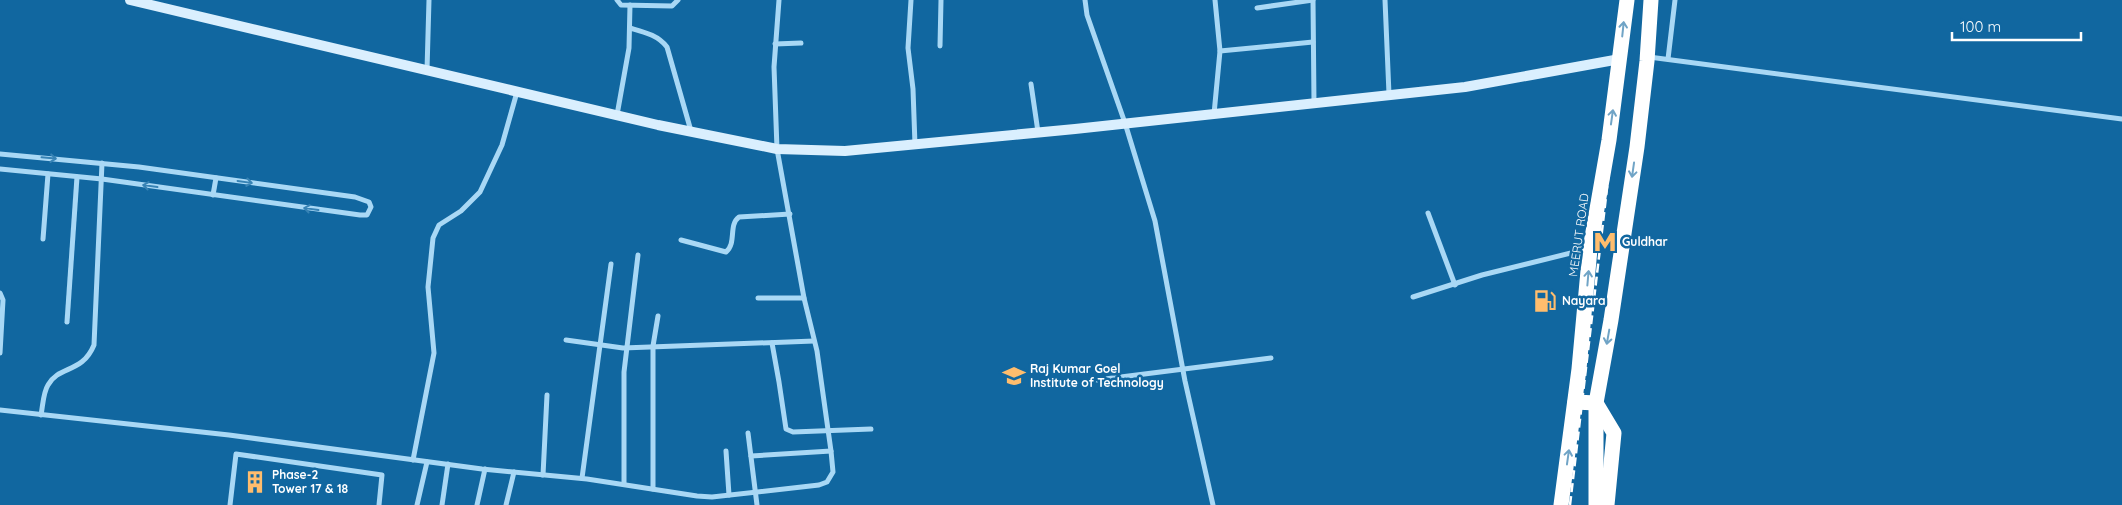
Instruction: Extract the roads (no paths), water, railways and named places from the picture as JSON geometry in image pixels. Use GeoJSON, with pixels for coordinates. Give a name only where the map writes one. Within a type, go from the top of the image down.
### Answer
{"type":"FeatureCollection","features":[{"type":"Feature","properties":{"kind":"highway","name":"MEERUT ROAD"},"geometry":{"type":"LineString","coordinates":[[1561,505],[1575,402],[1590,249],[1609,140],[1627,0]]}},
{"type":"Feature","properties":{"kind":"highway"},"geometry":{"type":"LineString","coordinates":[[1598,504],[1596,403],[1622,247],[1647,57],[1650,0]]}},
{"type":"Feature","properties":{"kind":"highway"},"geometry":{"type":"LineString","coordinates":[[1575,402],[1596,403]]}},
{"type":"Feature","properties":{"kind":"street"},"geometry":{"type":"LineString","coordinates":[[130,0],[156,3],[617,115],[776,149],[845,151],[1038,133],[1465,87],[1620,59]]}},
{"type":"Feature","properties":{"kind":"street"},"geometry":{"type":"LineString","coordinates":[[427,70],[428,0]]}},
{"type":"Feature","properties":{"kind":"street"},"geometry":{"type":"LineString","coordinates":[[618,0],[621,5],[643,3],[672,6],[678,0]]}},
{"type":"Feature","properties":{"kind":"street"},"geometry":{"type":"LineString","coordinates":[[0,410],[229,435],[485,469],[582,478],[697,496],[729,495],[820,485],[827,482],[833,472],[832,451],[814,341],[776,149],[775,44],[779,0]]}},
{"type":"Feature","properties":{"kind":"street"},"geometry":{"type":"LineString","coordinates":[[911,0],[908,48],[913,89],[915,145]]}},
{"type":"Feature","properties":{"kind":"street"},"geometry":{"type":"LineString","coordinates":[[940,46],[941,0]]}},
{"type":"Feature","properties":{"kind":"street"},"geometry":{"type":"LineString","coordinates":[[1085,0],[1087,15],[1125,123],[1155,222],[1183,369],[1213,505]]}},
{"type":"Feature","properties":{"kind":"street"},"geometry":{"type":"LineString","coordinates":[[1214,114],[1220,51],[1215,0]]}},
{"type":"Feature","properties":{"kind":"street"},"geometry":{"type":"LineString","coordinates":[[1257,8],[1313,0],[1314,102]]}},
{"type":"Feature","properties":{"kind":"street"},"geometry":{"type":"LineString","coordinates":[[1385,0],[1389,94]]}},
{"type":"Feature","properties":{"kind":"street"},"geometry":{"type":"LineString","coordinates":[[1668,58],[1675,0]]}},
{"type":"Feature","properties":{"kind":"street"},"geometry":{"type":"LineString","coordinates":[[617,115],[629,48],[630,5]]}},
{"type":"Feature","properties":{"kind":"street"},"geometry":{"type":"LineString","coordinates":[[630,28],[653,35],[663,41],[667,47],[691,132]]}},
{"type":"Feature","properties":{"kind":"street"},"geometry":{"type":"LineString","coordinates":[[1220,51],[1313,42]]}},
{"type":"Feature","properties":{"kind":"street"},"geometry":{"type":"LineString","coordinates":[[775,44],[801,43]]}},
{"type":"Feature","properties":{"kind":"street"},"geometry":{"type":"LineString","coordinates":[[1647,57],[1668,58],[2122,119]]}},
{"type":"Feature","properties":{"kind":"street"},"geometry":{"type":"LineString","coordinates":[[1031,84],[1038,133]]}},
{"type":"Feature","properties":{"kind":"street"},"geometry":{"type":"LineString","coordinates":[[413,460],[434,353],[428,287],[433,238],[439,226],[461,211],[480,192],[502,145],[518,91]]}},
{"type":"Feature","properties":{"kind":"street"},"geometry":{"type":"LineString","coordinates":[[0,154],[102,164],[355,197],[369,202],[371,208],[367,215],[360,215],[102,179],[0,169]]}},
{"type":"Feature","properties":{"kind":"street"},"geometry":{"type":"LineString","coordinates":[[41,415],[47,386],[51,380],[58,374],[80,364],[89,356],[94,346],[102,164]]}},
{"type":"Feature","properties":{"kind":"street"},"geometry":{"type":"LineString","coordinates":[[43,239],[48,174]]}},
{"type":"Feature","properties":{"kind":"street"},"geometry":{"type":"LineString","coordinates":[[67,322],[77,176]]}},
{"type":"Feature","properties":{"kind":"street"},"geometry":{"type":"LineString","coordinates":[[213,195],[216,178]]}},
{"type":"Feature","properties":{"kind":"street"},"geometry":{"type":"LineString","coordinates":[[1428,213],[1455,284]]}},
{"type":"Feature","properties":{"kind":"street"},"geometry":{"type":"LineString","coordinates":[[681,240],[726,252],[731,246],[734,222],[739,217],[790,214]]}},
{"type":"Feature","properties":{"kind":"street"},"geometry":{"type":"LineString","coordinates":[[1413,297],[1527,263],[1590,249]]}},
{"type":"Feature","properties":{"kind":"street"},"geometry":{"type":"LineString","coordinates":[[624,484],[626,348],[638,255]]}},
{"type":"Feature","properties":{"kind":"street"},"geometry":{"type":"LineString","coordinates":[[582,478],[612,264]]}},
{"type":"Feature","properties":{"kind":"street"},"geometry":{"type":"LineString","coordinates":[[0,293],[3,300],[0,353]]}},
{"type":"Feature","properties":{"kind":"street"},"geometry":{"type":"LineString","coordinates":[[758,298],[804,298]]}},
{"type":"Feature","properties":{"kind":"street"},"geometry":{"type":"LineString","coordinates":[[654,489],[653,346],[658,316]]}},
{"type":"Feature","properties":{"kind":"street"},"geometry":{"type":"LineString","coordinates":[[566,340],[626,348],[814,341]]}},
{"type":"Feature","properties":{"kind":"street"},"geometry":{"type":"LineString","coordinates":[[772,343],[786,429],[793,432],[871,428]]}},
{"type":"Feature","properties":{"kind":"street"},"geometry":{"type":"LineString","coordinates":[[1097,380],[1271,358]]}},
{"type":"Feature","properties":{"kind":"street"},"geometry":{"type":"LineString","coordinates":[[543,474],[547,395]]}},
{"type":"Feature","properties":{"kind":"street"},"geometry":{"type":"LineString","coordinates":[[748,433],[757,505]]}},
{"type":"Feature","properties":{"kind":"street"},"geometry":{"type":"LineString","coordinates":[[726,451],[729,495]]}},
{"type":"Feature","properties":{"kind":"street"},"geometry":{"type":"LineString","coordinates":[[751,456],[832,451]]}},
{"type":"Feature","properties":{"kind":"street"},"geometry":{"type":"LineString","coordinates":[[230,505],[236,454],[382,475],[379,505]]}},
{"type":"Feature","properties":{"kind":"street"},"geometry":{"type":"LineString","coordinates":[[418,505],[427,462]]}},
{"type":"Feature","properties":{"kind":"street"},"geometry":{"type":"LineString","coordinates":[[442,505],[448,464]]}},
{"type":"Feature","properties":{"kind":"street"},"geometry":{"type":"LineString","coordinates":[[477,505],[485,469]]}},
{"type":"Feature","properties":{"kind":"street"},"geometry":{"type":"LineString","coordinates":[[506,505],[514,472]]}},
{"type":"Feature","properties":{"kind":"railway"},"geometry":{"type":"LineString","coordinates":[[1570,505],[1629,0]]}},
{"type":"Feature","properties":{"kind":"place","name":"Guldhar"},"geometry":{"type":"Point","coordinates":[1605,242]}},
{"type":"Feature","properties":{"kind":"place","name":"Nayara"},"geometry":{"type":"Point","coordinates":[1545,301]}},
{"type":"Feature","properties":{"kind":"place","name":"Raj Kumar Goel Institute of Technology"},"geometry":{"type":"Point","coordinates":[1014,376]}},
{"type":"Feature","properties":{"kind":"place","name":"Phase-2 Tower 17 & 18"},"geometry":{"type":"Point","coordinates":[255,482]}}]}
